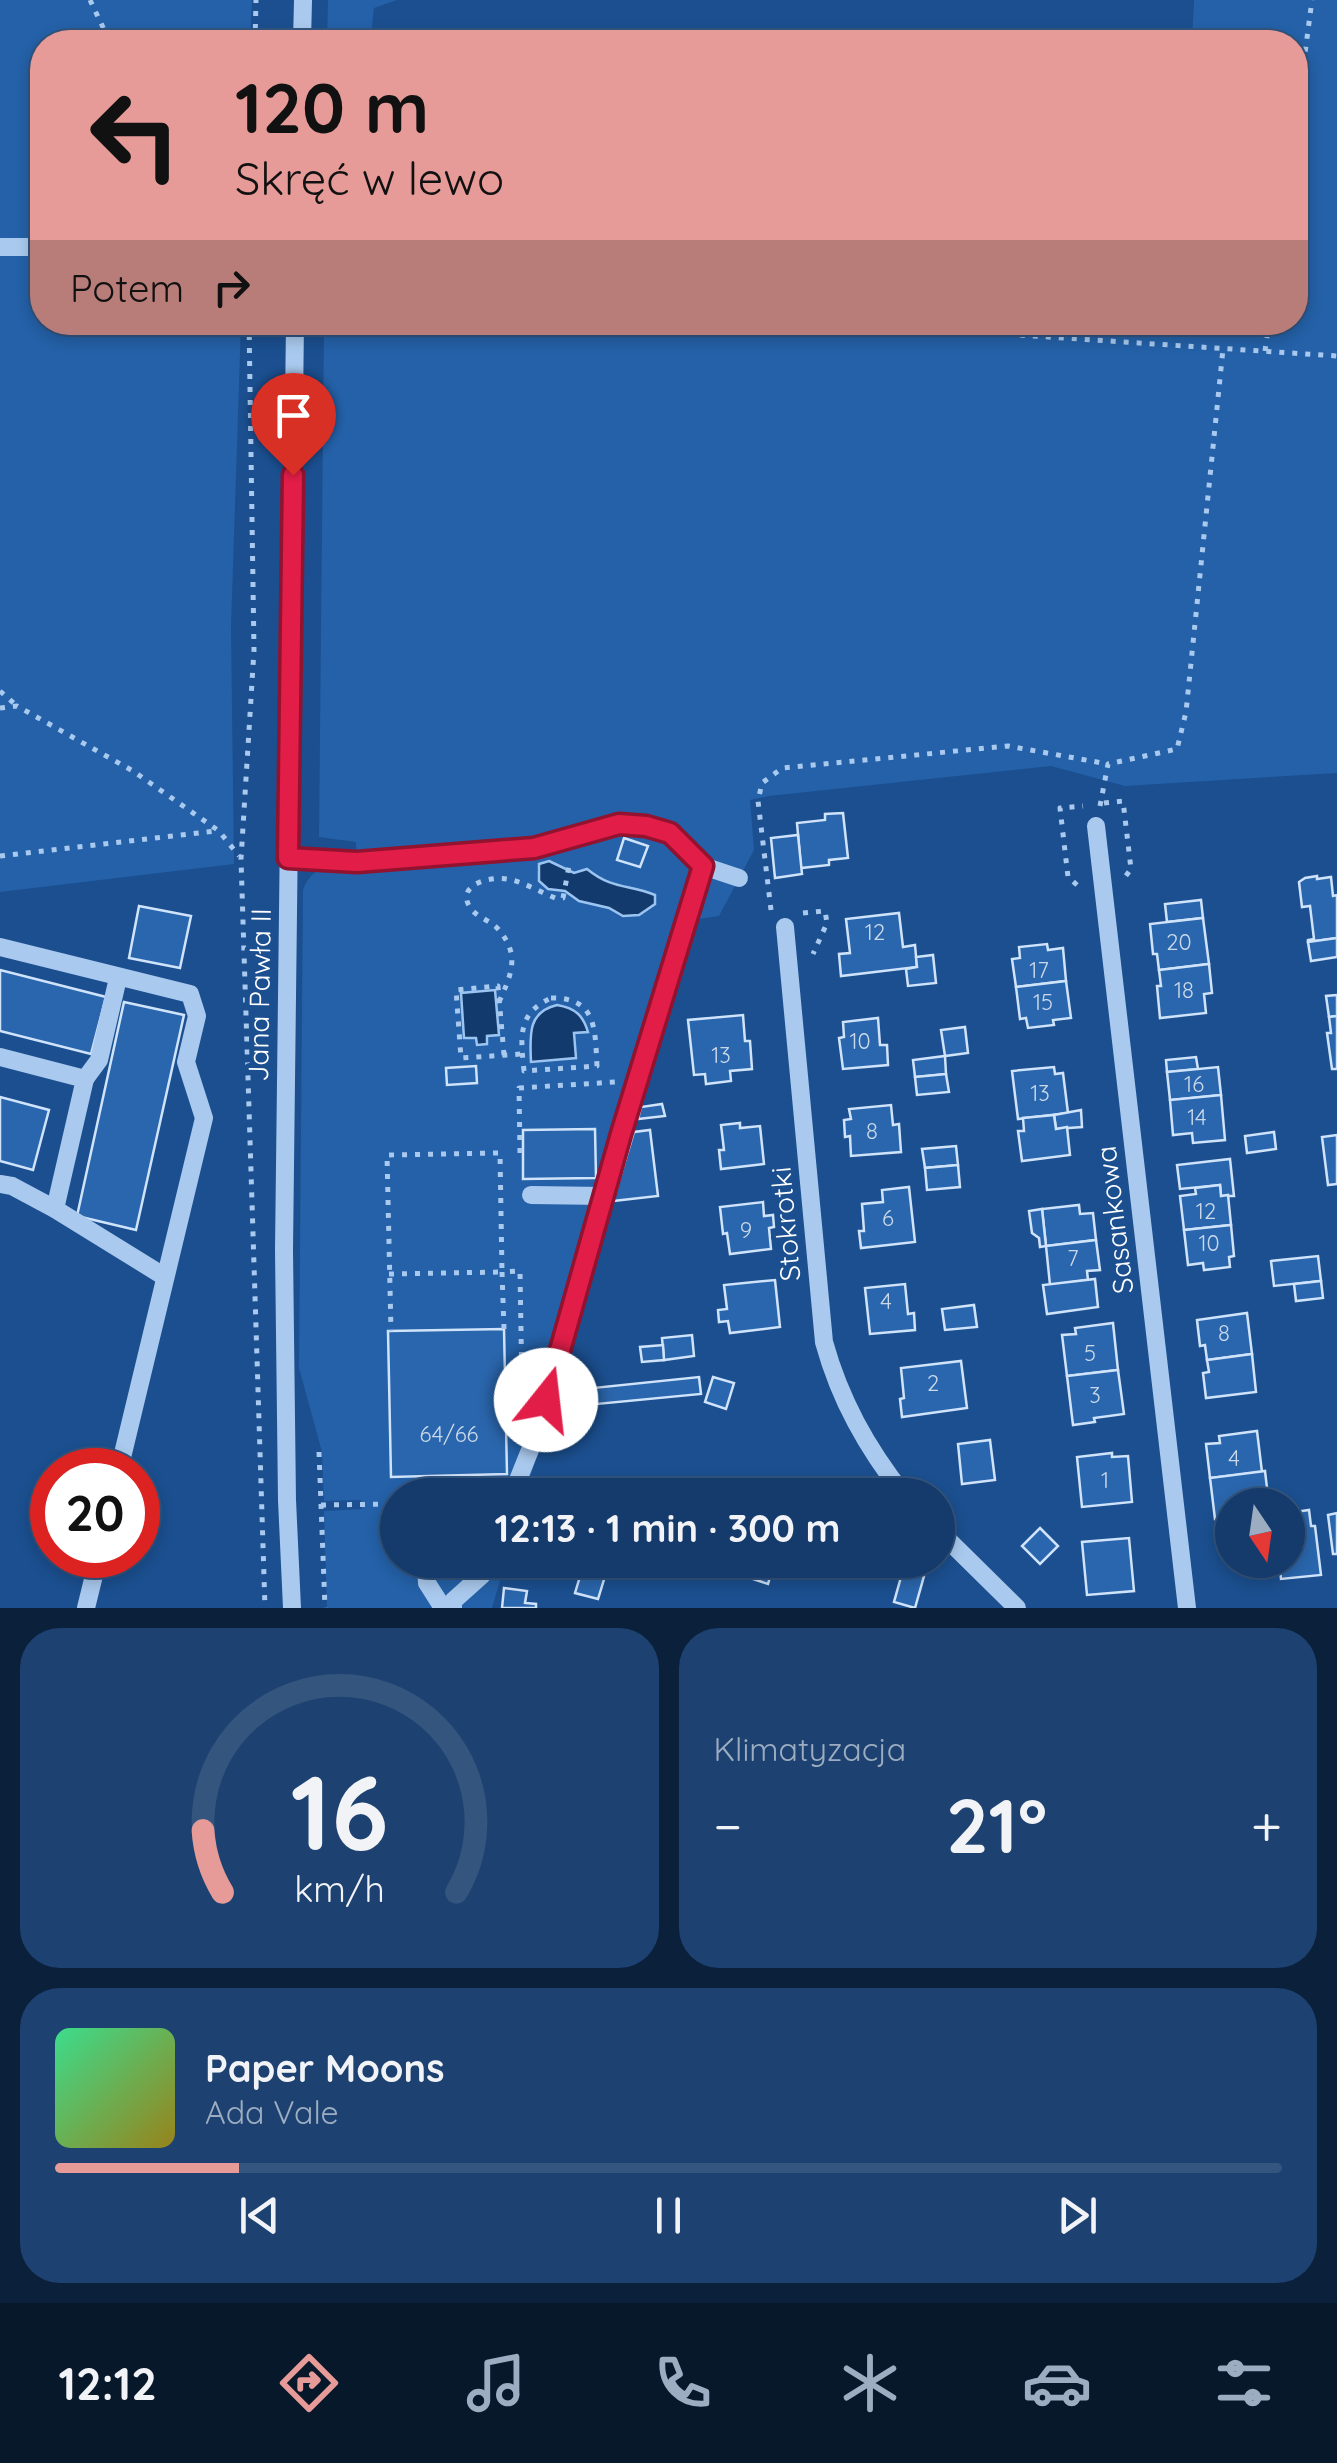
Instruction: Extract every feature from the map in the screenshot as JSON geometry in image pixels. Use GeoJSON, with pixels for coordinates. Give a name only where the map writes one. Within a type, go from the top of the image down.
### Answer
{"type":"FeatureCollection","features":[{"type":"Feature","properties":{"kind":"street"},"geometry":{"type":"LineString","coordinates":[[302,30],[303,0]]}},
{"type":"Feature","properties":{"kind":"street"},"geometry":{"type":"LineString","coordinates":[[0,247],[30,247]]}},
{"type":"Feature","properties":{"kind":"street","name":"Jana Pawła II"},"geometry":{"type":"LineString","coordinates":[[292,1608],[284,1250],[295,335]]}},
{"type":"Feature","properties":{"kind":"street"},"geometry":{"type":"LineString","coordinates":[[288,858],[357,862],[534,848],[619,824],[670,833],[703,866],[739,878]]}},
{"type":"Feature","properties":{"kind":"street","name":"Sasankowa"},"geometry":{"type":"LineString","coordinates":[[1096,826],[1187,1608]]}},
{"type":"Feature","properties":{"kind":"street"},"geometry":{"type":"LineString","coordinates":[[519,1478],[536,1434],[703,866]]}},
{"type":"Feature","properties":{"kind":"street","name":"Stokrotki"},"geometry":{"type":"LineString","coordinates":[[785,927],[824,1342],[834,1380],[875,1459],[890,1478]]}},
{"type":"Feature","properties":{"kind":"street"},"geometry":{"type":"LineString","coordinates":[[0,947],[190,994],[197,1016],[186,1062],[204,1118],[124,1448]]}},
{"type":"Feature","properties":{"kind":"street"},"geometry":{"type":"LineString","coordinates":[[54,1209],[84,1078],[99,1060],[118,978]]}},
{"type":"Feature","properties":{"kind":"street"},"geometry":{"type":"LineString","coordinates":[[0,1058],[84,1078]]}},
{"type":"Feature","properties":{"kind":"street"},"geometry":{"type":"LineString","coordinates":[[0,1184],[12,1186],[54,1209],[165,1277]]}},
{"type":"Feature","properties":{"kind":"street"},"geometry":{"type":"LineString","coordinates":[[531,1195],[604,1196]]}},
{"type":"Feature","properties":{"kind":"street"},"geometry":{"type":"LineString","coordinates":[[955,1547],[1016,1608]]}},
{"type":"Feature","properties":{"kind":"street"},"geometry":{"type":"LineString","coordinates":[[86,1608],[93,1578]]}},
{"type":"Feature","properties":{"kind":"street"},"geometry":{"type":"LineString","coordinates":[[427,1578],[443,1608]]}},
{"type":"Feature","properties":{"kind":"street"},"geometry":{"type":"LineString","coordinates":[[453,1608],[453,1601],[479,1578]]}},
{"type":"Feature","properties":{"kind":"path"},"geometry":{"type":"LineString","coordinates":[[90,0],[104,30]]}},
{"type":"Feature","properties":{"kind":"path"},"geometry":{"type":"LineString","coordinates":[[255,30],[256,0]]}},
{"type":"Feature","properties":{"kind":"path"},"geometry":{"type":"LineString","coordinates":[[1308,30],[1312,0]]}},
{"type":"Feature","properties":{"kind":"path"},"geometry":{"type":"LineString","coordinates":[[249,335],[254,650],[241,859],[264,1608]]}},
{"type":"Feature","properties":{"kind":"path"},"geometry":{"type":"LineString","coordinates":[[1018,335],[1337,356]]}},
{"type":"Feature","properties":{"kind":"path"},"geometry":{"type":"LineString","coordinates":[[1265,351],[1267,335]]}},
{"type":"Feature","properties":{"kind":"path"},"geometry":{"type":"LineString","coordinates":[[785,927],[772,916],[758,801],[762,783],[782,768],[1008,746],[1108,764],[1178,750],[1186,712],[1223,349]]}},
{"type":"Feature","properties":{"kind":"path"},"geometry":{"type":"LineString","coordinates":[[0,691],[17,706],[133,771],[218,831],[241,859]]}},
{"type":"Feature","properties":{"kind":"path"},"geometry":{"type":"LineString","coordinates":[[0,708],[17,706]]}},
{"type":"Feature","properties":{"kind":"path"},"geometry":{"type":"LineString","coordinates":[[1096,826],[1108,764]]}},
{"type":"Feature","properties":{"kind":"path"},"geometry":{"type":"LineString","coordinates":[[0,856],[218,831]]}},
{"type":"Feature","properties":{"kind":"path"},"geometry":{"type":"LineString","coordinates":[[499,1002],[512,974],[509,947],[498,928],[472,910],[469,890],[489,878],[510,879],[558,899],[565,891],[569,870]]}},
{"type":"Feature","properties":{"kind":"path"},"geometry":{"type":"LineString","coordinates":[[504,1055],[498,986],[456,990],[461,1058],[522,1054]]}},
{"type":"Feature","properties":{"kind":"path"},"geometry":{"type":"LineString","coordinates":[[550,998],[576,1001],[593,1020],[597,1066],[524,1071],[522,1054],[524,1024],[530,1012],[550,998]]}},
{"type":"Feature","properties":{"kind":"path"},"geometry":{"type":"LineString","coordinates":[[523,1153],[519,1088],[638,1080]]}},
{"type":"Feature","properties":{"kind":"path"},"geometry":{"type":"LineString","coordinates":[[390,1331],[387,1155],[406,1154],[500,1153],[504,1329]]}},
{"type":"Feature","properties":{"kind":"path"},"geometry":{"type":"LineString","coordinates":[[389,1274],[520,1272],[522,1393],[536,1434]]}},
{"type":"Feature","properties":{"kind":"path"},"geometry":{"type":"LineString","coordinates":[[506,1394],[522,1393]]}},
{"type":"Feature","properties":{"kind":"path"},"geometry":{"type":"LineString","coordinates":[[319,1452],[325,1608]]}},
{"type":"Feature","properties":{"kind":"path"},"geometry":{"type":"LineString","coordinates":[[321,1506],[380,1504]]}},
{"type":"Feature","properties":{"kind":"shaded area"},"geometry":{"type":"Polygon","coordinates":[[[0,0],[252,0],[251,30],[30,30],[30,335],[241,335],[231,627],[234,864],[0,892],[0,0]]]}},
{"type":"Feature","properties":{"kind":"shaded area"},"geometry":{"type":"Polygon","coordinates":[[[328,0],[397,0],[374,8],[371,30],[327,30],[328,0]]]}},
{"type":"Feature","properties":{"kind":"shaded area"},"geometry":{"type":"Polygon","coordinates":[[[1194,0],[1337,0],[1337,773],[1125,786],[1051,766],[750,800],[754,850],[719,916],[699,919],[530,1478],[380,1478],[380,1578],[501,1578],[492,1608],[327,1608],[324,1511],[362,1509],[361,1500],[324,1501],[322,1452],[299,1368],[303,890],[319,871],[357,871],[356,842],[319,837],[324,335],[1308,335],[1308,30],[1193,30],[1194,0]]]}},
{"type":"Feature","properties":{"kind":"shaded area"},"geometry":{"type":"Polygon","coordinates":[[[549,861],[574,873],[587,869],[613,884],[655,895],[655,904],[639,915],[623,916],[609,908],[579,901],[565,891],[548,889],[539,881],[539,864],[549,861]]]}},
{"type":"Feature","properties":{"kind":"shaded area"},"geometry":{"type":"Polygon","coordinates":[[[495,990],[499,1035],[487,1036],[487,1044],[477,1045],[476,1038],[464,1038],[461,993],[495,990]]]}},
{"type":"Feature","properties":{"kind":"shaded area"},"geometry":{"type":"Polygon","coordinates":[[[557,1005],[577,1013],[588,1032],[574,1033],[576,1058],[531,1062],[535,1019],[557,1005]]]}},
{"type":"Feature","properties":{"kind":"building"},"geometry":{"type":"Polygon","coordinates":[[[843,813],[848,858],[801,868],[797,823],[825,820],[825,814],[843,813]]]}},
{"type":"Feature","properties":{"kind":"building"},"geometry":{"type":"Polygon","coordinates":[[[798,835],[802,874],[775,878],[771,838],[798,835]]]}},
{"type":"Feature","properties":{"kind":"building"},"geometry":{"type":"Polygon","coordinates":[[[624,838],[648,846],[640,867],[617,860],[624,838]]]}},
{"type":"Feature","properties":{"kind":"building"},"geometry":{"type":"Polygon","coordinates":[[[1317,876],[1331,877],[1333,896],[1337,895],[1337,938],[1308,942],[1314,939],[1310,906],[1302,907],[1299,882],[1317,876]]]}},
{"type":"Feature","properties":{"kind":"building"},"geometry":{"type":"Polygon","coordinates":[[[1201,900],[1203,918],[1167,922],[1165,904],[1201,900]]]}},
{"type":"Feature","properties":{"kind":"building"},"geometry":{"type":"Polygon","coordinates":[[[139,906],[191,916],[180,968],[129,958],[139,906]]]}},
{"type":"Feature","properties":{"kind":"building"},"geometry":{"type":"Polygon","coordinates":[[[899,913],[903,947],[915,945],[917,967],[841,976],[839,954],[850,953],[846,919],[899,913]]]}},
{"type":"Feature","properties":{"kind":"building"},"geometry":{"type":"Polygon","coordinates":[[[1203,918],[1209,964],[1159,970],[1150,924],[1203,918]]]}},
{"type":"Feature","properties":{"kind":"building"},"geometry":{"type":"Polygon","coordinates":[[[1337,938],[1337,957],[1311,961],[1308,942],[1337,938]]]}},
{"type":"Feature","properties":{"kind":"building"},"geometry":{"type":"Polygon","coordinates":[[[1047,944],[1048,950],[1063,948],[1066,981],[1016,987],[1012,959],[1020,958],[1019,947],[1047,944]]]}},
{"type":"Feature","properties":{"kind":"building"},"geometry":{"type":"Polygon","coordinates":[[[933,955],[936,983],[908,986],[906,969],[917,967],[916,957],[933,955]]]}},
{"type":"Feature","properties":{"kind":"building"},"geometry":{"type":"Polygon","coordinates":[[[1209,964],[1212,993],[1204,994],[1206,1013],[1160,1018],[1159,970],[1209,964]]]}},
{"type":"Feature","properties":{"kind":"building"},"geometry":{"type":"Polygon","coordinates":[[[0,970],[106,997],[91,1054],[0,1031],[0,970]]]}},
{"type":"Feature","properties":{"kind":"building"},"geometry":{"type":"Polygon","coordinates":[[[1066,981],[1071,1018],[1028,1028],[1026,1018],[1020,1019],[1016,987],[1066,981]]]}},
{"type":"Feature","properties":{"kind":"building"},"geometry":{"type":"Polygon","coordinates":[[[1337,995],[1337,1016],[1329,1017],[1326,996],[1337,995]]]}},
{"type":"Feature","properties":{"kind":"building"},"geometry":{"type":"Polygon","coordinates":[[[124,1002],[184,1015],[136,1230],[77,1216],[124,1002]]]}},
{"type":"Feature","properties":{"kind":"building"},"geometry":{"type":"Polygon","coordinates":[[[743,1015],[752,1069],[730,1071],[731,1081],[706,1084],[705,1074],[694,1075],[688,1020],[743,1015]]]}},
{"type":"Feature","properties":{"kind":"building"},"geometry":{"type":"Polygon","coordinates":[[[1337,1016],[1337,1069],[1332,1069],[1327,1033],[1331,1033],[1329,1017],[1337,1016]]]}},
{"type":"Feature","properties":{"kind":"building"},"geometry":{"type":"Polygon","coordinates":[[[878,1018],[880,1045],[887,1045],[888,1065],[843,1069],[839,1038],[844,1037],[843,1022],[878,1018]]]}},
{"type":"Feature","properties":{"kind":"building"},"geometry":{"type":"Polygon","coordinates":[[[965,1027],[968,1053],[945,1056],[941,1030],[965,1027]]]}},
{"type":"Feature","properties":{"kind":"building"},"geometry":{"type":"Polygon","coordinates":[[[945,1056],[946,1074],[915,1077],[913,1060],[945,1056]]]}},
{"type":"Feature","properties":{"kind":"building"},"geometry":{"type":"Polygon","coordinates":[[[1196,1057],[1198,1069],[1167,1072],[1166,1060],[1196,1057]]]}},
{"type":"Feature","properties":{"kind":"building"},"geometry":{"type":"Polygon","coordinates":[[[476,1066],[477,1083],[447,1085],[446,1068],[476,1066]]]}},
{"type":"Feature","properties":{"kind":"building"},"geometry":{"type":"Polygon","coordinates":[[[1054,1067],[1055,1074],[1063,1073],[1068,1113],[1018,1119],[1012,1071],[1054,1067]]]}},
{"type":"Feature","properties":{"kind":"building"},"geometry":{"type":"Polygon","coordinates":[[[1218,1067],[1221,1095],[1170,1100],[1167,1072],[1218,1067]]]}},
{"type":"Feature","properties":{"kind":"building"},"geometry":{"type":"Polygon","coordinates":[[[946,1074],[949,1092],[917,1095],[915,1077],[946,1074]]]}},
{"type":"Feature","properties":{"kind":"building"},"geometry":{"type":"Polygon","coordinates":[[[1221,1095],[1225,1140],[1193,1143],[1192,1133],[1173,1135],[1170,1100],[1221,1095]]]}},
{"type":"Feature","properties":{"kind":"building"},"geometry":{"type":"Polygon","coordinates":[[[0,1097],[49,1110],[33,1170],[0,1161],[0,1097]]]}},
{"type":"Feature","properties":{"kind":"building"},"geometry":{"type":"Polygon","coordinates":[[[662,1104],[665,1116],[638,1119],[641,1107],[662,1104]]]}},
{"type":"Feature","properties":{"kind":"building"},"geometry":{"type":"Polygon","coordinates":[[[891,1105],[893,1125],[899,1124],[901,1152],[851,1156],[844,1120],[851,1119],[849,1109],[891,1105]]]}},
{"type":"Feature","properties":{"kind":"building"},"geometry":{"type":"Polygon","coordinates":[[[1081,1110],[1082,1127],[1056,1129],[1054,1115],[1081,1110]]]}},
{"type":"Feature","properties":{"kind":"building"},"geometry":{"type":"Polygon","coordinates":[[[1054,1115],[1056,1129],[1067,1127],[1070,1155],[1022,1161],[1018,1131],[1024,1131],[1023,1118],[1054,1115]]]}},
{"type":"Feature","properties":{"kind":"building"},"geometry":{"type":"Polygon","coordinates":[[[740,1123],[740,1128],[760,1126],[764,1164],[721,1169],[721,1125],[740,1123]]]}},
{"type":"Feature","properties":{"kind":"building"},"geometry":{"type":"Polygon","coordinates":[[[595,1129],[596,1178],[523,1179],[523,1130],[595,1129]]]}},
{"type":"Feature","properties":{"kind":"building"},"geometry":{"type":"Polygon","coordinates":[[[650,1130],[658,1196],[613,1201],[634,1132],[650,1130]]]}},
{"type":"Feature","properties":{"kind":"building"},"geometry":{"type":"Polygon","coordinates":[[[1274,1132],[1276,1149],[1247,1153],[1245,1136],[1274,1132]]]}},
{"type":"Feature","properties":{"kind":"building"},"geometry":{"type":"Polygon","coordinates":[[[1337,1135],[1337,1184],[1328,1185],[1322,1137],[1337,1135]]]}},
{"type":"Feature","properties":{"kind":"building"},"geometry":{"type":"Polygon","coordinates":[[[956,1146],[958,1165],[925,1168],[922,1149],[956,1146]]]}},
{"type":"Feature","properties":{"kind":"building"},"geometry":{"type":"Polygon","coordinates":[[[1230,1159],[1234,1196],[1221,1196],[1220,1185],[1180,1189],[1177,1165],[1230,1159]]]}},
{"type":"Feature","properties":{"kind":"building"},"geometry":{"type":"Polygon","coordinates":[[[958,1165],[960,1187],[927,1190],[925,1168],[958,1165]]]}},
{"type":"Feature","properties":{"kind":"building"},"geometry":{"type":"Polygon","coordinates":[[[1220,1185],[1221,1196],[1228,1195],[1231,1225],[1184,1230],[1180,1196],[1196,1194],[1195,1188],[1220,1185]]]}},
{"type":"Feature","properties":{"kind":"building"},"geometry":{"type":"Polygon","coordinates":[[[909,1187],[915,1242],[861,1248],[862,1204],[883,1202],[882,1190],[909,1187]]]}},
{"type":"Feature","properties":{"kind":"building"},"geometry":{"type":"Polygon","coordinates":[[[763,1202],[764,1216],[773,1215],[774,1227],[769,1228],[771,1249],[730,1254],[720,1207],[763,1202]]]}},
{"type":"Feature","properties":{"kind":"building"},"geometry":{"type":"Polygon","coordinates":[[[1079,1205],[1080,1214],[1093,1213],[1096,1240],[1046,1246],[1042,1209],[1079,1205]]]}},
{"type":"Feature","properties":{"kind":"building"},"geometry":{"type":"Polygon","coordinates":[[[1042,1209],[1046,1246],[1040,1247],[1039,1238],[1032,1233],[1029,1211],[1042,1209]]]}},
{"type":"Feature","properties":{"kind":"building"},"geometry":{"type":"Polygon","coordinates":[[[1231,1225],[1234,1256],[1229,1257],[1230,1267],[1204,1270],[1203,1263],[1188,1265],[1184,1230],[1231,1225]]]}},
{"type":"Feature","properties":{"kind":"building"},"geometry":{"type":"Polygon","coordinates":[[[1096,1240],[1100,1270],[1087,1271],[1088,1280],[1050,1285],[1046,1246],[1096,1240]]]}},
{"type":"Feature","properties":{"kind":"building"},"geometry":{"type":"Polygon","coordinates":[[[1318,1256],[1321,1281],[1274,1286],[1271,1261],[1318,1256]]]}},
{"type":"Feature","properties":{"kind":"building"},"geometry":{"type":"Polygon","coordinates":[[[1095,1279],[1098,1307],[1047,1314],[1043,1285],[1095,1279]]]}},
{"type":"Feature","properties":{"kind":"building"},"geometry":{"type":"Polygon","coordinates":[[[775,1280],[780,1327],[730,1333],[728,1321],[719,1322],[718,1310],[727,1309],[724,1285],[775,1280]]]}},
{"type":"Feature","properties":{"kind":"building"},"geometry":{"type":"Polygon","coordinates":[[[1321,1281],[1323,1298],[1296,1301],[1294,1284],[1321,1281]]]}},
{"type":"Feature","properties":{"kind":"building"},"geometry":{"type":"Polygon","coordinates":[[[905,1284],[908,1314],[914,1313],[915,1330],[870,1334],[865,1288],[905,1284]]]}},
{"type":"Feature","properties":{"kind":"building"},"geometry":{"type":"Polygon","coordinates":[[[974,1305],[977,1327],[945,1330],[942,1309],[974,1305]]]}},
{"type":"Feature","properties":{"kind":"building"},"geometry":{"type":"Polygon","coordinates":[[[1247,1313],[1252,1354],[1207,1360],[1205,1345],[1200,1346],[1197,1320],[1247,1313]]]}},
{"type":"Feature","properties":{"kind":"building"},"geometry":{"type":"Polygon","coordinates":[[[1113,1323],[1118,1370],[1067,1376],[1062,1335],[1076,1334],[1075,1328],[1113,1323]]]}},
{"type":"Feature","properties":{"kind":"building"},"geometry":{"type":"Polygon","coordinates":[[[504,1329],[507,1474],[391,1477],[388,1331],[504,1329]]]}},
{"type":"Feature","properties":{"kind":"building"},"geometry":{"type":"Polygon","coordinates":[[[692,1335],[694,1356],[664,1360],[662,1338],[692,1335]]]}},
{"type":"Feature","properties":{"kind":"building"},"geometry":{"type":"Polygon","coordinates":[[[663,1345],[664,1360],[642,1362],[640,1347],[663,1345]]]}},
{"type":"Feature","properties":{"kind":"building"},"geometry":{"type":"Polygon","coordinates":[[[1252,1354],[1256,1392],[1206,1398],[1203,1373],[1209,1372],[1207,1360],[1252,1354]]]}},
{"type":"Feature","properties":{"kind":"building"},"geometry":{"type":"Polygon","coordinates":[[[961,1361],[967,1408],[902,1417],[901,1368],[961,1361]]]}},
{"type":"Feature","properties":{"kind":"building"},"geometry":{"type":"Polygon","coordinates":[[[1118,1370],[1124,1414],[1073,1425],[1067,1376],[1118,1370]]]}},
{"type":"Feature","properties":{"kind":"building"},"geometry":{"type":"Polygon","coordinates":[[[699,1377],[701,1394],[566,1407],[564,1391],[699,1377]]]}},
{"type":"Feature","properties":{"kind":"building"},"geometry":{"type":"Polygon","coordinates":[[[713,1377],[734,1383],[726,1409],[705,1402],[713,1377]]]}},
{"type":"Feature","properties":{"kind":"building"},"geometry":{"type":"Polygon","coordinates":[[[1257,1431],[1262,1472],[1210,1478],[1206,1444],[1220,1443],[1219,1436],[1257,1431]]]}},
{"type":"Feature","properties":{"kind":"building"},"geometry":{"type":"Polygon","coordinates":[[[990,1440],[995,1480],[962,1484],[958,1444],[990,1440]]]}},
{"type":"Feature","properties":{"kind":"building"},"geometry":{"type":"Polygon","coordinates":[[[1112,1453],[1112,1457],[1128,1456],[1132,1502],[1082,1507],[1077,1457],[1112,1453]]]}},
{"type":"Feature","properties":{"kind":"building"},"geometry":{"type":"Polygon","coordinates":[[[1265,1471],[1267,1488],[1215,1488],[1215,1519],[1210,1478],[1265,1471]]]}},
{"type":"Feature","properties":{"kind":"building"},"geometry":{"type":"Polygon","coordinates":[[[1309,1510],[1311,1526],[1315,1526],[1321,1575],[1305,1577],[1305,1511],[1309,1510]]]}},
{"type":"Feature","properties":{"kind":"building"},"geometry":{"type":"Polygon","coordinates":[[[1337,1513],[1337,1554],[1333,1554],[1328,1515],[1337,1513]]]}},
{"type":"Feature","properties":{"kind":"building"},"geometry":{"type":"Polygon","coordinates":[[[1040,1528],[1058,1546],[1040,1564],[1022,1546],[1040,1528]]]}},
{"type":"Feature","properties":{"kind":"building"},"geometry":{"type":"Polygon","coordinates":[[[1129,1538],[1134,1591],[1087,1595],[1082,1542],[1129,1538]]]}},
{"type":"Feature","properties":{"kind":"building"},"geometry":{"type":"Polygon","coordinates":[[[580,1578],[604,1578],[598,1599],[575,1593],[580,1578]]]}},
{"type":"Feature","properties":{"kind":"building"},"geometry":{"type":"Polygon","coordinates":[[[901,1578],[923,1578],[915,1608],[894,1602],[901,1578]]]}},
{"type":"Feature","properties":{"kind":"building"},"geometry":{"type":"Polygon","coordinates":[[[504,1588],[527,1591],[525,1603],[536,1604],[536,1608],[502,1608],[504,1588]]]}},
{"type":"Feature","properties":{"kind":"route"},"geometry":{"type":"LineString","coordinates":[[293,475],[288,858],[357,862],[534,848],[619,824],[670,833],[703,866],[621,1134],[546,1400]]}}]}
